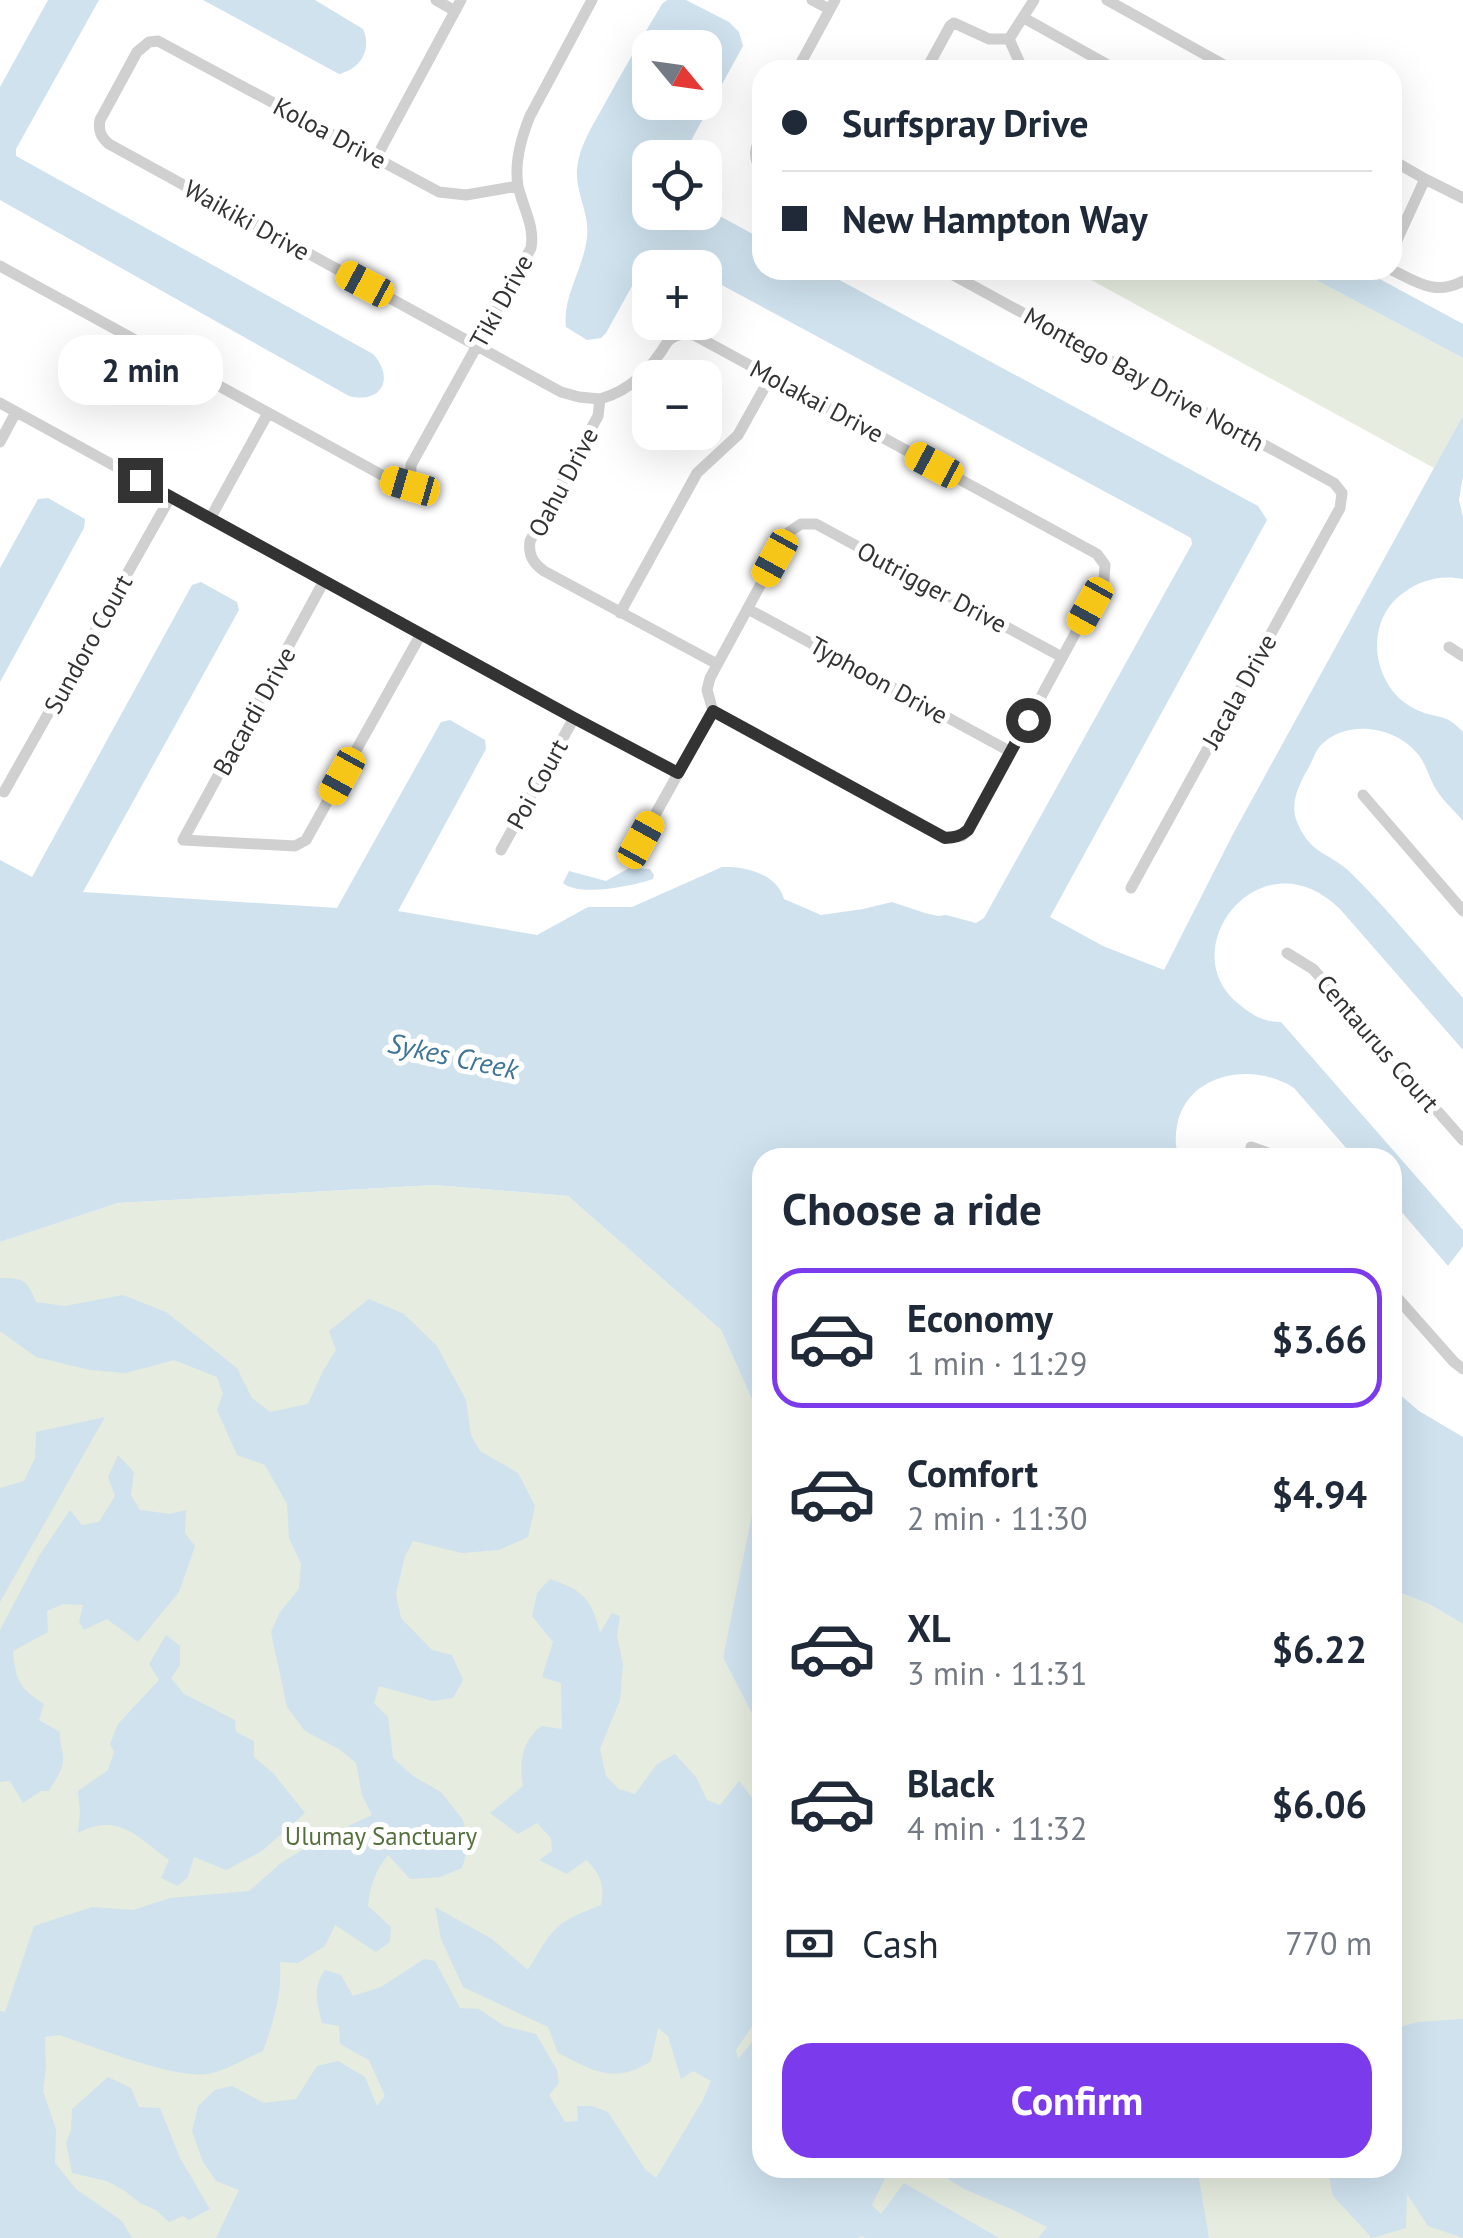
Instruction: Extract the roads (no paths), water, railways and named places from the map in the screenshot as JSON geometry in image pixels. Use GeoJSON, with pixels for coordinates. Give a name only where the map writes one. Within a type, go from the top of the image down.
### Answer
{"type":"FeatureCollection","features":[{"type":"Feature","properties":{"kind":"street"},"geometry":{"type":"LineString","coordinates":[[376,158],[458,5],[436,0]]}},
{"type":"Feature","properties":{"kind":"street","name":"Tiki Drive"},"geometry":{"type":"LineString","coordinates":[[268,413],[391,480],[410,486],[410,465],[530,248],[533,236],[518,186],[519,150],[530,116],[592,0]]}},
{"type":"Feature","properties":{"kind":"street"},"geometry":{"type":"LineString","coordinates":[[802,60],[832,5],[812,0]]}},
{"type":"Feature","properties":{"kind":"street"},"geometry":{"type":"LineString","coordinates":[[1008,39],[1034,0]]}},
{"type":"Feature","properties":{"kind":"street"},"geometry":{"type":"LineString","coordinates":[[1107,0],[1215,60]]}},
{"type":"Feature","properties":{"kind":"street"},"geometry":{"type":"LineString","coordinates":[[1024,18],[1098,60]]}},
{"type":"Feature","properties":{"kind":"street"},"geometry":{"type":"LineString","coordinates":[[931,60],[954,22],[990,39],[1008,39]]}},
{"type":"Feature","properties":{"kind":"street"},"geometry":{"type":"LineString","coordinates":[[1008,39],[1019,60]]}},
{"type":"Feature","properties":{"kind":"street","name":"Koloa Drive"},"geometry":{"type":"LineString","coordinates":[[149,42],[166,44],[439,192],[466,195],[518,186]]}},
{"type":"Feature","properties":{"kind":"street","name":"Waikiki Drive"},"geometry":{"type":"LineString","coordinates":[[149,42],[137,52],[100,120],[100,135],[108,144],[561,392],[579,398],[600,398]]}},
{"type":"Feature","properties":{"kind":"street"},"geometry":{"type":"LineString","coordinates":[[1402,166],[1463,198]]}},
{"type":"Feature","properties":{"kind":"street"},"geometry":{"type":"LineString","coordinates":[[1402,229],[1425,179]]}},
{"type":"Feature","properties":{"kind":"street"},"geometry":{"type":"LineString","coordinates":[[0,266],[268,413],[211,517]]}},
{"type":"Feature","properties":{"kind":"street"},"geometry":{"type":"LineString","coordinates":[[1402,275],[1429,288],[1447,288],[1463,282]]}},
{"type":"Feature","properties":{"kind":"street","name":"Montego Bay Drive North"},"geometry":{"type":"LineString","coordinates":[[962,280],[1334,483],[1342,493]]}},
{"type":"Feature","properties":{"kind":"street","name":"Oahu Drive"},"geometry":{"type":"LineString","coordinates":[[620,613],[534,563],[530,541],[598,416],[600,398],[616,394],[646,372],[670,340]]}},
{"type":"Feature","properties":{"kind":"street","name":"Molakai Drive"},"geometry":{"type":"LineString","coordinates":[[703,340],[1097,554],[1105,565],[1104,580],[1062,657]]}},
{"type":"Feature","properties":{"kind":"street"},"geometry":{"type":"LineString","coordinates":[[718,664],[620,613],[697,472],[738,435],[770,376]]}},
{"type":"Feature","properties":{"kind":"street"},"geometry":{"type":"LineString","coordinates":[[0,403],[678,773]]}},
{"type":"Feature","properties":{"kind":"street"},"geometry":{"type":"LineString","coordinates":[[0,442],[16,412]]}},
{"type":"Feature","properties":{"kind":"street","name":"Jacala Drive"},"geometry":{"type":"LineString","coordinates":[[1132,888],[1340,508],[1342,493]]}},
{"type":"Feature","properties":{"kind":"street","name":"Sundoro Court"},"geometry":{"type":"LineString","coordinates":[[4,792],[171,496]]}},
{"type":"Feature","properties":{"kind":"street","name":"Outrigger Drive"},"geometry":{"type":"LineString","coordinates":[[748,608],[789,532],[801,524],[816,524],[1062,657]]}},
{"type":"Feature","properties":{"kind":"street","name":"Bacardi Drive"},"geometry":{"type":"LineString","coordinates":[[324,582],[183,840],[294,846],[306,840],[421,634]]}},
{"type":"Feature","properties":{"kind":"street"},"geometry":{"type":"LineString","coordinates":[[748,608],[710,678],[706,690],[713,711],[945,838],[962,836],[968,830],[1062,657]]}},
{"type":"Feature","properties":{"kind":"street","name":"Typhoon Drive"},"geometry":{"type":"LineString","coordinates":[[748,608],[1011,752]]}},
{"type":"Feature","properties":{"kind":"street"},"geometry":{"type":"LineString","coordinates":[[1449,647],[1463,656]]}},
{"type":"Feature","properties":{"kind":"street"},"geometry":{"type":"LineString","coordinates":[[641,840],[713,711]]}},
{"type":"Feature","properties":{"kind":"street","name":"Poi Court"},"geometry":{"type":"LineString","coordinates":[[501,850],[574,718]]}},
{"type":"Feature","properties":{"kind":"street"},"geometry":{"type":"LineString","coordinates":[[1363,796],[1463,910]]}},
{"type":"Feature","properties":{"kind":"street","name":"Centaurus Court"},"geometry":{"type":"LineString","coordinates":[[1287,953],[1313,969],[1463,1140]]}},
{"type":"Feature","properties":{"kind":"street"},"geometry":{"type":"LineString","coordinates":[[1402,1303],[1459,1365]]}},
{"type":"Feature","properties":{"kind":"street"},"geometry":{"type":"LineString","coordinates":[[1459,1365],[1463,1350]]}},
{"type":"Feature","properties":{"kind":"water"},"geometry":{"type":"Polygon","coordinates":[[[48,0],[99,0],[16,149],[16,156],[373,354],[384,380],[377,393],[349,396],[0,200],[0,87],[48,0]]]}},
{"type":"Feature","properties":{"kind":"water"},"geometry":{"type":"Polygon","coordinates":[[[203,0],[315,0],[363,29],[363,57],[353,68],[339,74],[203,0]]]}},
{"type":"Feature","properties":{"kind":"water"},"geometry":{"type":"Polygon","coordinates":[[[667,0],[686,0],[729,22],[739,32],[743,46],[722,84],[722,30],[647,30],[667,0]]]}},
{"type":"Feature","properties":{"kind":"water","name":"Sykes Creek"},"geometry":{"type":"Polygon","coordinates":[[[632,56],[632,120],[702,120],[691,140],[632,140],[632,230],[722,230],[722,217],[752,234],[752,280],[840,280],[1258,506],[1267,520],[1050,917],[1103,946],[1164,970],[1233,834],[1463,415],[1459,500],[1463,517],[1463,579],[1437,578],[1405,591],[1387,610],[1377,641],[1382,673],[1401,700],[1450,721],[1463,732],[1463,821],[1437,791],[1424,764],[1407,743],[1370,729],[1343,731],[1321,745],[1299,786],[1294,807],[1308,841],[1351,873],[1463,998],[1463,1050],[1340,909],[1310,889],[1281,884],[1255,891],[1234,908],[1220,930],[1215,956],[1221,982],[1240,1005],[1259,1018],[1281,1022],[1391,1148],[1346,1148],[1294,1088],[1260,1075],[1241,1074],[1207,1084],[1193,1094],[1177,1126],[1177,1148],[752,1148],[752,1400],[721,1330],[568,1196],[434,1185],[118,1203],[0,1242],[0,860],[32,877],[192,585],[201,582],[237,602],[239,610],[83,892],[337,908],[441,722],[450,720],[485,740],[486,749],[398,911],[537,935],[588,907],[632,907],[722,867],[731,867],[768,878],[784,899],[821,915],[892,902],[976,923],[984,918],[1192,544],[1191,538],[722,285],[722,250],[632,250],[632,286],[606,333],[587,340],[566,327],[567,305],[587,237],[577,169],[587,136],[632,56]]]}},
{"type":"Feature","properties":{"kind":"water"},"geometry":{"type":"Polygon","coordinates":[[[1316,280],[1382,280],[1463,324],[1463,358],[1316,280]]]}},
{"type":"Feature","properties":{"kind":"water"},"geometry":{"type":"Polygon","coordinates":[[[48,498],[85,519],[84,528],[0,682],[0,568],[38,499],[48,498]]]}},
{"type":"Feature","properties":{"kind":"water"},"geometry":{"type":"Polygon","coordinates":[[[629,868],[650,869],[653,879],[593,890],[563,883],[569,871],[606,881],[629,868]]]}},
{"type":"Feature","properties":{"kind":"water"},"geometry":{"type":"Polygon","coordinates":[[[1402,1160],[1463,1230],[1463,1246],[1448,1266],[1402,1212],[1402,1160]]]}},
{"type":"Feature","properties":{"kind":"water"},"geometry":{"type":"Polygon","coordinates":[[[0,1278],[24,1282],[36,1302],[65,1306],[123,1295],[166,1312],[237,1368],[252,1398],[270,1412],[308,1404],[336,1350],[329,1331],[369,1299],[404,1314],[437,1346],[466,1400],[471,1435],[480,1451],[518,1473],[535,1506],[528,1537],[499,1550],[462,1553],[413,1541],[405,1556],[396,1594],[401,1618],[432,1650],[452,1655],[463,1680],[453,1698],[433,1701],[379,1686],[374,1703],[388,1717],[393,1758],[413,1776],[441,1792],[463,1820],[469,1844],[462,1868],[440,1877],[410,1879],[388,1855],[374,1879],[368,1906],[391,1927],[390,1942],[376,1952],[335,1925],[325,1946],[298,1963],[280,1962],[276,2008],[263,2051],[225,2069],[198,2074],[180,2072],[136,2062],[59,2035],[45,2037],[43,2091],[56,2129],[55,2163],[76,2189],[122,2221],[132,2238],[0,2238],[0,2011],[5,2012],[34,1926],[92,1907],[133,1910],[170,1898],[249,1891],[281,1863],[318,1840],[372,1815],[362,1795],[356,1763],[305,1731],[287,1707],[271,1632],[280,1612],[299,1589],[301,1564],[289,1538],[287,1504],[265,1465],[237,1455],[217,1410],[223,1394],[217,1377],[174,1360],[126,1373],[90,1370],[36,1357],[0,1331],[0,1278]]]}},
{"type":"Feature","properties":{"kind":"water"},"geometry":{"type":"Polygon","coordinates":[[[1402,1397],[1463,1437],[1463,1624],[1402,1594],[1402,1397]]]}},
{"type":"Feature","properties":{"kind":"water"},"geometry":{"type":"Polygon","coordinates":[[[105,1417],[0,1602],[0,1488],[24,1481],[35,1458],[36,1432],[105,1417]]]}},
{"type":"Feature","properties":{"kind":"water"},"geometry":{"type":"Polygon","coordinates":[[[118,1455],[134,1472],[131,1495],[140,1510],[170,1514],[186,1510],[185,1533],[195,1546],[179,1592],[138,1642],[107,1619],[84,1630],[79,1622],[83,1605],[63,1604],[47,1611],[48,1632],[13,1651],[20,1682],[44,1704],[39,1720],[60,1732],[63,1754],[60,1771],[49,1791],[41,1791],[23,1803],[10,1781],[0,1782],[0,1630],[39,1556],[70,1510],[82,1525],[99,1522],[115,1496],[108,1477],[118,1455]]]}},
{"type":"Feature","properties":{"kind":"water"},"geometry":{"type":"Polygon","coordinates":[[[752,1515],[752,1714],[723,1658],[752,1515]]]}},
{"type":"Feature","properties":{"kind":"water"},"geometry":{"type":"Polygon","coordinates":[[[550,1579],[571,1588],[584,1597],[600,1633],[612,1613],[620,1616],[620,1700],[600,1749],[606,1776],[619,1789],[635,1794],[657,1764],[675,1754],[696,1777],[707,1800],[720,1805],[739,1781],[752,1798],[752,2026],[736,2050],[738,2059],[752,2042],[752,2178],[885,2178],[872,2205],[881,2214],[904,2183],[999,2238],[216,2238],[239,2190],[216,2181],[203,2162],[192,2131],[198,2106],[215,2090],[232,2086],[264,2103],[296,2099],[317,2066],[338,2061],[365,2077],[377,2106],[385,2096],[369,2060],[340,2044],[339,2026],[322,2023],[317,1989],[325,1970],[341,1975],[353,1996],[381,1987],[424,1959],[435,1961],[460,2008],[479,2009],[504,2026],[536,2034],[557,2070],[559,2083],[549,2095],[565,2122],[578,2121],[577,2106],[608,2112],[645,2169],[656,2178],[703,2100],[711,2081],[693,2071],[681,2079],[668,2036],[658,2028],[651,2061],[615,2074],[593,2070],[558,2053],[548,2027],[463,1987],[441,1939],[435,1907],[492,1939],[528,1970],[557,1928],[601,1905],[600,1880],[586,1860],[567,1874],[539,1860],[552,1851],[551,1838],[537,1823],[518,1834],[490,1813],[523,1786],[523,1753],[535,1732],[541,1726],[562,1729],[561,1683],[542,1677],[553,1642],[532,1616],[537,1593],[550,1579]]]}},
{"type":"Feature","properties":{"kind":"water"},"geometry":{"type":"Polygon","coordinates":[[[166,1635],[180,1646],[180,1665],[171,1678],[184,1694],[235,1720],[236,1732],[254,1741],[254,1757],[273,1773],[305,1813],[262,1851],[226,1870],[194,1857],[188,1877],[178,1886],[161,1878],[169,1860],[127,1830],[105,1825],[78,1833],[78,1791],[108,1770],[114,1752],[110,1744],[118,1724],[159,1680],[149,1664],[166,1635]]]}},
{"type":"Feature","properties":{"kind":"water"},"geometry":{"type":"Polygon","coordinates":[[[1463,2019],[1463,2238],[1428,2226],[1407,2194],[1406,2228],[1372,2238],[1333,2196],[1329,2178],[1402,2178],[1402,2026],[1463,2019]]]}},
{"type":"Feature","properties":{"kind":"water"},"geometry":{"type":"Polygon","coordinates":[[[108,2077],[131,2088],[139,2107],[160,2108],[180,2158],[210,2209],[189,2220],[183,2216],[169,2222],[107,2181],[72,2173],[66,2143],[72,2109],[108,2077]]]}},
{"type":"Feature","properties":{"kind":"water"},"geometry":{"type":"Polygon","coordinates":[[[947,2178],[1199,2178],[1209,2238],[1038,2238],[1047,2227],[947,2178]]]}},
{"type":"Feature","properties":{"kind":"park label","name":"Ulumay Sanctuary"},"geometry":{"type":"Point","coordinates":[381,1836]}}]}
